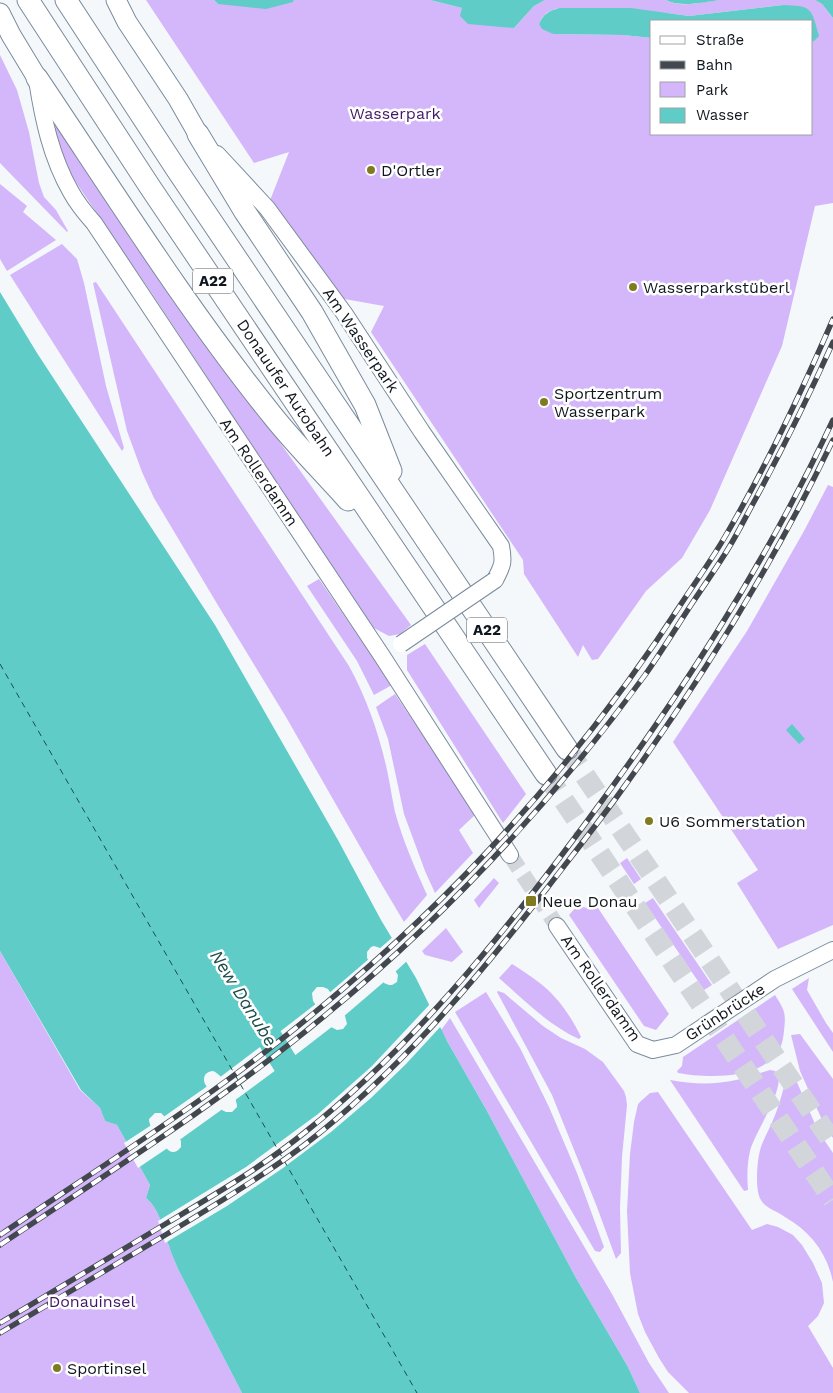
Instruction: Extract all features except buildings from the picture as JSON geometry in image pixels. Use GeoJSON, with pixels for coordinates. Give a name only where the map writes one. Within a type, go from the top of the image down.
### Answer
{"type":"FeatureCollection","features":[{"type":"Feature","properties":{"kind":"highway","name":"Donauufer Autobahn"},"geometry":{"type":"LineString","coordinates":[[28,0],[150,188],[546,774]]}},
{"type":"Feature","properties":{"kind":"highway","name":"Donauufer Autobahn"},"geometry":{"type":"LineString","coordinates":[[66,0],[177,170],[567,749]]}},
{"type":"Feature","properties":{"kind":"highway"},"geometry":{"type":"LineString","coordinates":[[37,78],[222,350],[272,415],[402,560]]}},
{"type":"Feature","properties":{"kind":"highway"},"geometry":{"type":"LineString","coordinates":[[198,134],[245,212],[312,312],[365,405],[407,511]]}},
{"type":"Feature","properties":{"kind":"main road"},"geometry":{"type":"LineString","coordinates":[[108,0],[127,22]]}},
{"type":"Feature","properties":{"kind":"main road"},"geometry":{"type":"LineString","coordinates":[[116,0],[127,22],[178,99],[198,134]]}},
{"type":"Feature","properties":{"kind":"main road"},"geometry":{"type":"LineString","coordinates":[[0,13],[37,78]]}},
{"type":"Feature","properties":{"kind":"street","name":"Am Rollerdamm"},"geometry":{"type":"LineString","coordinates":[[37,78],[42,114],[49,140],[57,166],[71,194],[94,223],[382,656],[510,856]]}},
{"type":"Feature","properties":{"kind":"street","name":"Am Wasserpark"},"geometry":{"type":"LineString","coordinates":[[198,134],[267,208],[344,313],[500,546],[503,559],[501,570],[495,580],[382,656]]}},
{"type":"Feature","properties":{"kind":"street","name":"Am Rollerdamm"},"geometry":{"type":"LineString","coordinates":[[558,926],[637,1044],[653,1050],[676,1045]]}},
{"type":"Feature","properties":{"kind":"street","name":"Grünbrücke"},"geometry":{"type":"LineString","coordinates":[[676,1045],[775,979],[833,950]]}},
{"type":"Feature","properties":{"kind":"green space","name":"Wasserpark"},"geometry":{"type":"Polygon","coordinates":[[[146,0],[214,0],[218,4],[293,2],[294,0],[430,0],[462,8],[514,28],[534,6],[545,0],[666,0],[672,3],[693,4],[721,0],[815,0],[822,4],[833,18],[833,203],[815,206],[782,346],[710,510],[682,558],[646,591],[598,659],[592,660],[583,645],[578,657],[524,574],[523,560],[371,332],[384,306],[333,297],[267,208],[289,152],[254,163],[146,0]]]}},
{"type":"Feature","properties":{"kind":"green space"},"geometry":{"type":"Polygon","coordinates":[[[0,55],[17,90],[44,197],[56,210],[67,232],[0,163],[0,55]]]}},
{"type":"Feature","properties":{"kind":"green space"},"geometry":{"type":"Polygon","coordinates":[[[54,126],[63,131],[168,287],[411,625],[400,634],[389,636],[372,627],[151,292],[68,171],[54,137],[54,126]]]}},
{"type":"Feature","properties":{"kind":"green space"},"geometry":{"type":"Polygon","coordinates":[[[0,184],[27,206],[23,212],[56,240],[7,271],[0,259],[0,184]]]}},
{"type":"Feature","properties":{"kind":"green space"},"geometry":{"type":"Polygon","coordinates":[[[62,244],[77,259],[84,283],[106,386],[124,448],[122,451],[10,275],[62,244]]]}},
{"type":"Feature","properties":{"kind":"green space"},"geometry":{"type":"Polygon","coordinates":[[[96,282],[349,666],[355,678],[372,717],[380,743],[395,812],[427,895],[404,922],[286,717],[154,498],[127,431],[93,283],[96,282]]]}},
{"type":"Feature","properties":{"kind":"green space"},"geometry":{"type":"Polygon","coordinates":[[[828,485],[833,487],[833,925],[778,949],[737,883],[758,870],[673,742],[747,631],[828,485]]]}},
{"type":"Feature","properties":{"kind":"green space"},"geometry":{"type":"Polygon","coordinates":[[[319,579],[392,685],[374,695],[357,661],[307,586],[319,579]]]}},
{"type":"Feature","properties":{"kind":"green space"},"geometry":{"type":"Polygon","coordinates":[[[425,644],[526,794],[503,823],[407,670],[407,655],[425,644]]]}},
{"type":"Feature","properties":{"kind":"green space"},"geometry":{"type":"Polygon","coordinates":[[[395,694],[476,814],[459,830],[473,853],[435,893],[404,814],[388,739],[376,707],[395,694]]]}},
{"type":"Feature","properties":{"kind":"green space"},"geometry":{"type":"Polygon","coordinates":[[[627,858],[641,879],[634,884],[620,863],[627,858]]]}},
{"type":"Feature","properties":{"kind":"green space"},"geometry":{"type":"Polygon","coordinates":[[[494,878],[499,883],[479,908],[474,900],[494,878]]]}},
{"type":"Feature","properties":{"kind":"green space"},"geometry":{"type":"Polygon","coordinates":[[[653,898],[712,985],[704,990],[645,903],[653,898]]]}},
{"type":"Feature","properties":{"kind":"green space"},"geometry":{"type":"Polygon","coordinates":[[[577,906],[598,908],[669,1014],[656,1030],[644,1026],[569,915],[577,906]]]}},
{"type":"Feature","properties":{"kind":"green space"},"geometry":{"type":"Polygon","coordinates":[[[446,928],[463,952],[452,962],[425,955],[422,951],[446,928]]]}},
{"type":"Feature","properties":{"kind":"green space","name":"Donauinsel"},"geometry":{"type":"Polygon","coordinates":[[[0,951],[80,1090],[100,1108],[105,1121],[117,1125],[150,1185],[146,1198],[158,1214],[178,1269],[242,1393],[0,1393],[0,951]]]}},
{"type":"Feature","properties":{"kind":"green space"},"geometry":{"type":"Polygon","coordinates":[[[512,964],[538,981],[553,995],[573,1023],[581,1037],[579,1039],[557,1027],[499,978],[512,964]]]}},
{"type":"Feature","properties":{"kind":"green space"},"geometry":{"type":"Polygon","coordinates":[[[809,978],[807,990],[833,1033],[833,1052],[792,989],[809,978]]]}},
{"type":"Feature","properties":{"kind":"green space"},"geometry":{"type":"Polygon","coordinates":[[[498,991],[504,993],[543,1026],[561,1038],[585,1049],[603,1062],[624,1091],[627,1105],[622,1157],[621,1253],[616,1259],[552,1095],[498,991]]]}},
{"type":"Feature","properties":{"kind":"green space"},"geometry":{"type":"Polygon","coordinates":[[[486,992],[520,1048],[549,1107],[577,1173],[604,1247],[600,1252],[595,1251],[455,1012],[486,992]]]}},
{"type":"Feature","properties":{"kind":"green space"},"geometry":{"type":"Polygon","coordinates":[[[775,995],[784,1012],[784,1031],[780,1048],[768,1062],[745,1073],[731,1075],[703,1076],[678,1073],[677,1071],[682,1066],[683,1057],[775,995]]]}},
{"type":"Feature","properties":{"kind":"green space"},"geometry":{"type":"Polygon","coordinates":[[[450,1018],[612,1294],[649,1363],[669,1393],[640,1393],[628,1367],[576,1278],[487,1111],[441,1030],[450,1018]]]}},
{"type":"Feature","properties":{"kind":"green space"},"geometry":{"type":"Polygon","coordinates":[[[800,1034],[833,1079],[833,1138],[823,1122],[800,1071],[791,1035],[800,1034]]]}},
{"type":"Feature","properties":{"kind":"green space"},"geometry":{"type":"Polygon","coordinates":[[[770,1070],[778,1074],[777,1091],[750,1151],[748,1190],[744,1191],[670,1080],[720,1083],[770,1070]]]}},
{"type":"Feature","properties":{"kind":"green space"},"geometry":{"type":"Polygon","coordinates":[[[789,1076],[796,1080],[818,1131],[833,1153],[833,1282],[827,1262],[810,1237],[803,1229],[766,1206],[759,1196],[757,1171],[760,1150],[789,1076]]]}},
{"type":"Feature","properties":{"kind":"green space"},"geometry":{"type":"Polygon","coordinates":[[[658,1092],[752,1230],[767,1224],[778,1227],[793,1235],[802,1245],[813,1263],[822,1283],[824,1303],[818,1316],[808,1326],[833,1368],[833,1393],[689,1393],[668,1372],[659,1358],[638,1314],[630,1273],[627,1211],[630,1154],[638,1104],[650,1093],[658,1092]]]}},
{"type":"Feature","properties":{"kind":"water"},"geometry":{"type":"Polygon","coordinates":[[[214,0],[294,0],[293,2],[266,9],[218,4],[214,0]]]}},
{"type":"Feature","properties":{"kind":"water"},"geometry":{"type":"Polygon","coordinates":[[[430,0],[545,0],[534,6],[514,28],[468,24],[460,16],[462,8],[430,0]]]}},
{"type":"Feature","properties":{"kind":"water"},"geometry":{"type":"Polygon","coordinates":[[[666,0],[720,0],[679,4],[666,0]]]}},
{"type":"Feature","properties":{"kind":"water"},"geometry":{"type":"Polygon","coordinates":[[[815,0],[833,0],[833,18],[822,4],[815,0]]]}},
{"type":"Feature","properties":{"kind":"water"},"geometry":{"type":"Polygon","coordinates":[[[783,5],[800,6],[809,10],[812,14],[819,36],[813,42],[813,20],[650,20],[650,38],[623,35],[553,34],[542,29],[539,24],[547,13],[559,8],[631,8],[689,16],[783,5]]]}},
{"type":"Feature","properties":{"kind":"water"},"geometry":{"type":"Polygon","coordinates":[[[0,292],[37,353],[215,625],[338,840],[381,920],[416,978],[447,1041],[487,1111],[576,1278],[628,1367],[640,1393],[242,1393],[178,1269],[158,1214],[146,1198],[150,1185],[117,1125],[105,1121],[100,1108],[81,1090],[0,951],[0,292]],[[371,947],[367,952],[367,958],[384,983],[392,985],[397,982],[398,975],[380,948],[371,947]],[[317,987],[312,993],[313,1001],[331,1027],[337,1030],[343,1029],[347,1024],[345,1016],[328,989],[317,987]],[[267,1033],[263,1036],[261,1042],[271,1060],[279,1070],[283,1072],[288,1071],[292,1063],[288,1053],[272,1033],[267,1033]],[[213,1071],[208,1072],[204,1077],[205,1084],[222,1110],[232,1112],[237,1107],[237,1103],[232,1092],[217,1073],[213,1071]],[[155,1113],[149,1119],[149,1122],[168,1150],[174,1152],[181,1147],[181,1141],[161,1113],[155,1113]]]}},
{"type":"Feature","properties":{"kind":"water"},"geometry":{"type":"Polygon","coordinates":[[[792,724],[805,739],[799,744],[786,730],[792,724]]]}},
{"type":"Feature","properties":{"kind":"pier"},"geometry":{"type":"Polygon","coordinates":[[[394,936],[408,960],[394,973],[378,950],[394,936]]]}},
{"type":"Feature","properties":{"kind":"pier"},"geometry":{"type":"Polygon","coordinates":[[[370,958],[385,981],[343,1017],[328,994],[370,958]]]}},
{"type":"Feature","properties":{"kind":"pier"},"geometry":{"type":"Polygon","coordinates":[[[317,1003],[333,1026],[289,1060],[273,1037],[317,1003]]]}},
{"type":"Feature","properties":{"kind":"pier"},"geometry":{"type":"Polygon","coordinates":[[[431,1003],[442,1025],[371,1098],[331,1132],[283,1168],[227,1206],[165,1243],[158,1221],[246,1167],[318,1114],[372,1066],[431,1003]]]}},
{"type":"Feature","properties":{"kind":"pier"},"geometry":{"type":"Polygon","coordinates":[[[264,1044],[280,1067],[234,1101],[219,1078],[264,1044]]]}},
{"type":"Feature","properties":{"kind":"pier"},"geometry":{"type":"Polygon","coordinates":[[[209,1085],[224,1108],[178,1141],[162,1118],[209,1085]]]}},
{"type":"Feature","properties":{"kind":"pier"},"geometry":{"type":"Polygon","coordinates":[[[153,1124],[169,1147],[138,1168],[124,1143],[153,1124]]]}},
{"type":"Feature","properties":{"kind":"waterway","name":"New Danube"},"geometry":{"type":"LineString","coordinates":[[248,1003],[309,1102]]}},
{"type":"Feature","properties":{"kind":"ferry route"},"geometry":{"type":"LineString","coordinates":[[0,664],[417,1393]]}},
{"type":"Feature","properties":{"kind":"tunnel"},"geometry":{"type":"LineString","coordinates":[[567,749],[833,1143]]}},
{"type":"Feature","properties":{"kind":"tunnel"},"geometry":{"type":"LineString","coordinates":[[546,774],[833,1200]]}},
{"type":"Feature","properties":{"kind":"tunnel"},"geometry":{"type":"LineString","coordinates":[[510,855],[557,926]]}},
{"type":"Feature","properties":{"kind":"railway"},"geometry":{"type":"LineString","coordinates":[[0,1235],[163,1126],[282,1039],[373,963],[472,868],[519,817],[606,711],[716,551],[741,509],[769,455],[833,319]]}},
{"type":"Feature","properties":{"kind":"railway"},"geometry":{"type":"LineString","coordinates":[[0,1245],[167,1134],[289,1045],[415,936],[497,854],[574,767],[610,722],[651,666],[715,569],[735,537],[776,461],[833,342]]}},
{"type":"Feature","properties":{"kind":"railway"},"geometry":{"type":"LineString","coordinates":[[0,1323],[255,1169],[304,1133],[343,1100],[417,1029],[485,953],[517,913],[579,832],[650,733],[717,632],[748,580],[807,474],[833,420]]}},
{"type":"Feature","properties":{"kind":"railway"},"geometry":{"type":"LineString","coordinates":[[0,1333],[202,1213],[287,1158],[338,1118],[371,1088],[434,1024],[493,957],[548,887],[616,798],[676,712],[733,624],[760,578],[810,487],[833,440]]}},
{"type":"Feature","properties":{"kind":"place","name":"D'Ortler"},"geometry":{"type":"Point","coordinates":[371,170]}},
{"type":"Feature","properties":{"kind":"place","name":"Wasserparkstüberl"},"geometry":{"type":"Point","coordinates":[633,287]}},
{"type":"Feature","properties":{"kind":"place","name":"Sportzentrum Wasserpark"},"geometry":{"type":"Point","coordinates":[544,402]}},
{"type":"Feature","properties":{"kind":"place","name":"U6 Sommerstation"},"geometry":{"type":"Point","coordinates":[649,821]}},
{"type":"Feature","properties":{"kind":"place","name":"Neue Donau"},"geometry":{"type":"Point","coordinates":[531,901]}},
{"type":"Feature","properties":{"kind":"place","name":"Sportinsel"},"geometry":{"type":"Point","coordinates":[57,1368]}}]}
